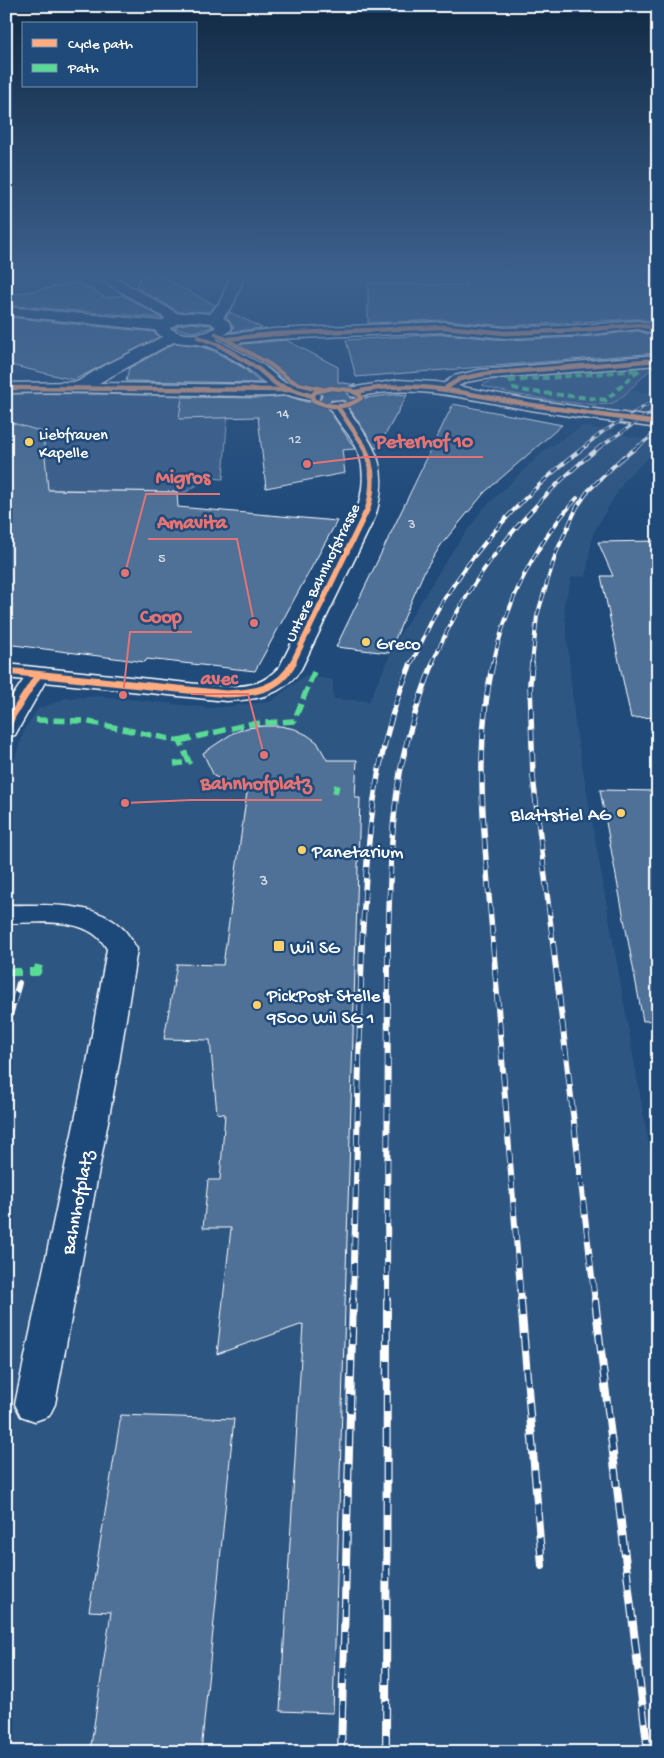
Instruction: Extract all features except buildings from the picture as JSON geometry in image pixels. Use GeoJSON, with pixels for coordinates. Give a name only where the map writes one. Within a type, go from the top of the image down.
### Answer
{"type":"FeatureCollection","features":[{"type":"Feature","properties":{"kind":"street"},"geometry":{"type":"LineString","coordinates":[[82,387],[129,356]]}},
{"type":"Feature","properties":{"kind":"street"},"geometry":{"type":"LineString","coordinates":[[237,356],[258,368],[276,384],[289,390]]}},
{"type":"Feature","properties":{"kind":"street"},"geometry":{"type":"LineString","coordinates":[[257,356],[289,379],[317,393]]}},
{"type":"Feature","properties":{"kind":"street"},"geometry":{"type":"LineString","coordinates":[[448,387],[455,380],[475,375],[658,360]]}},
{"type":"Feature","properties":{"kind":"street"},"geometry":{"type":"LineString","coordinates":[[6,388],[82,387],[239,392],[289,390],[317,393],[341,388],[356,392],[375,387],[408,384],[448,387],[513,402],[658,423]]}},
{"type":"Feature","properties":{"kind":"street"},"geometry":{"type":"LineString","coordinates":[[317,393],[317,403],[337,406],[357,402],[360,398],[356,392]]}},
{"type":"Feature","properties":{"kind":"street","name":"Untere Bahnhofstrasse"},"geometry":{"type":"LineString","coordinates":[[38,675],[226,694],[266,689],[277,683],[290,669],[365,517],[371,500],[372,468],[362,442],[337,406]]}},
{"type":"Feature","properties":{"kind":"street"},"geometry":{"type":"LineString","coordinates":[[6,670],[38,675],[12,716],[6,730]]}},
{"type":"Feature","properties":{"kind":"street","name":"Bahnhofplatz"},"geometry":{"type":"LineString","coordinates":[[6,914],[64,916],[89,921],[111,932],[122,949],[104,1063],[36,1404]]}},
{"type":"Feature","properties":{"kind":"shaded area"},"geometry":{"type":"Polygon","coordinates":[[[652,366],[622,397],[613,403],[604,405],[548,400],[482,385],[493,380],[516,378],[515,376],[652,366]]]}},
{"type":"Feature","properties":{"kind":"shaded area"},"geometry":{"type":"Polygon","coordinates":[[[635,390],[658,393],[658,417],[592,407],[594,402],[635,390]]]}},
{"type":"Feature","properties":{"kind":"shaded area"},"geometry":{"type":"Polygon","coordinates":[[[44,393],[229,397],[223,479],[208,478],[186,492],[38,489],[6,509],[6,394],[44,393]]]}},
{"type":"Feature","properties":{"kind":"shaded area"},"geometry":{"type":"Polygon","coordinates":[[[583,426],[658,442],[658,449],[626,478],[593,533],[586,576],[572,577],[564,604],[575,724],[658,1197],[658,1752],[6,1752],[6,785],[25,728],[38,709],[66,698],[101,696],[211,708],[270,702],[305,675],[333,680],[333,699],[369,701],[399,636],[451,553],[483,509],[546,449],[583,426]]]}},
{"type":"Feature","properties":{"kind":"railway"},"geometry":{"type":"LineString","coordinates":[[585,446],[604,431],[658,398]]}},
{"type":"Feature","properties":{"kind":"railway"},"geometry":{"type":"LineString","coordinates":[[601,446],[658,408]]}},
{"type":"Feature","properties":{"kind":"railway"},"geometry":{"type":"LineString","coordinates":[[639,446],[658,431]]}},
{"type":"Feature","properties":{"kind":"railway"},"geometry":{"type":"LineString","coordinates":[[411,664],[438,609],[453,585],[486,541],[524,500],[565,462],[587,445]]}},
{"type":"Feature","properties":{"kind":"railway"},"geometry":{"type":"LineString","coordinates":[[432,664],[463,601],[503,544],[550,491],[602,445]]}},
{"type":"Feature","properties":{"kind":"railway"},"geometry":{"type":"LineString","coordinates":[[620,460],[640,445]]}},
{"type":"Feature","properties":{"kind":"railway"},"geometry":{"type":"LineString","coordinates":[[532,664],[537,616],[556,553],[577,507],[588,491],[624,456]]}},
{"type":"Feature","properties":{"kind":"railway"},"geometry":{"type":"LineString","coordinates":[[493,664],[506,619],[524,575],[548,535],[577,498]]}},
{"type":"Feature","properties":{"kind":"railway"},"geometry":{"type":"LineString","coordinates":[[362,944],[369,836],[380,766],[398,697],[411,663]]}},
{"type":"Feature","properties":{"kind":"railway"},"geometry":{"type":"LineString","coordinates":[[388,944],[392,837],[400,773],[414,717],[433,663]]}},
{"type":"Feature","properties":{"kind":"railway"},"geometry":{"type":"LineString","coordinates":[[493,663],[483,733],[482,768],[484,839],[493,944]]}},
{"type":"Feature","properties":{"kind":"railway"},"geometry":{"type":"LineString","coordinates":[[532,663],[530,683],[533,777],[553,944]]}},
{"type":"Feature","properties":{"kind":"railway"},"geometry":{"type":"LineString","coordinates":[[353,1302],[362,943]]}},
{"type":"Feature","properties":{"kind":"railway"},"geometry":{"type":"LineString","coordinates":[[387,1302],[388,943]]}},
{"type":"Feature","properties":{"kind":"railway"},"geometry":{"type":"LineString","coordinates":[[493,943],[521,1302]]}},
{"type":"Feature","properties":{"kind":"railway"},"geometry":{"type":"LineString","coordinates":[[553,943],[595,1302]]}},
{"type":"Feature","properties":{"kind":"railway"},"geometry":{"type":"LineString","coordinates":[[6,1030],[19,983]]}},
{"type":"Feature","properties":{"kind":"railway"},"geometry":{"type":"LineString","coordinates":[[341,1752],[353,1300]]}},
{"type":"Feature","properties":{"kind":"railway"},"geometry":{"type":"LineString","coordinates":[[386,1752],[387,1300]]}},
{"type":"Feature","properties":{"kind":"railway"},"geometry":{"type":"LineString","coordinates":[[521,1300],[542,1566]]}},
{"type":"Feature","properties":{"kind":"railway"},"geometry":{"type":"LineString","coordinates":[[595,1300],[648,1752]]}},
{"type":"Feature","properties":{"kind":"marked path"},"geometry":{"type":"LineString","coordinates":[[509,378],[511,381],[639,370],[606,400],[526,391],[514,388],[511,381]]}},
{"type":"Feature","properties":{"kind":"marked path"},"geometry":{"type":"LineString","coordinates":[[180,741],[249,724],[294,721],[314,672]]}},
{"type":"Feature","properties":{"kind":"marked path"},"geometry":{"type":"LineString","coordinates":[[36,720],[84,721],[180,741],[189,762],[174,764]]}},
{"type":"Feature","properties":{"kind":"marked path"},"geometry":{"type":"LineString","coordinates":[[335,793],[337,785]]}},
{"type":"Feature","properties":{"kind":"marked path"},"geometry":{"type":"LineString","coordinates":[[6,972],[37,972],[39,965]]}},
{"type":"Feature","properties":{"kind":"cycle path"},"geometry":{"type":"LineString","coordinates":[[237,356],[257,368],[276,384],[312,396]]}},
{"type":"Feature","properties":{"kind":"cycle path"},"geometry":{"type":"LineString","coordinates":[[255,356],[299,384],[322,389]]}},
{"type":"Feature","properties":{"kind":"cycle path"},"geometry":{"type":"LineString","coordinates":[[447,387],[460,379],[484,374],[658,360]]}},
{"type":"Feature","properties":{"kind":"cycle path"},"geometry":{"type":"LineString","coordinates":[[356,392],[377,387],[417,385],[455,390],[532,405],[658,423]]}},
{"type":"Feature","properties":{"kind":"cycle path"},"geometry":{"type":"LineString","coordinates":[[6,388],[77,387],[289,390]]}},
{"type":"Feature","properties":{"kind":"cycle path"},"geometry":{"type":"LineString","coordinates":[[331,388],[350,390],[360,395],[361,398],[344,406],[324,405],[313,400],[312,396],[315,392],[331,388]]}},
{"type":"Feature","properties":{"kind":"cycle path"},"geometry":{"type":"LineString","coordinates":[[6,671],[226,694],[254,692],[276,683],[290,669],[365,517],[372,489],[372,470],[367,451],[337,406]]}},
{"type":"Feature","properties":{"kind":"cycle path"},"geometry":{"type":"LineString","coordinates":[[6,730],[12,716],[38,675]]}},
{"type":"Feature","properties":{"kind":"place","name":"Liebfrauen Kapelle"},"geometry":{"type":"Point","coordinates":[29,442]}},
{"type":"Feature","properties":{"kind":"place","name":"Peterhof 10"},"geometry":{"type":"Point","coordinates":[307,464]}},
{"type":"Feature","properties":{"kind":"place","name":"Migros"},"geometry":{"type":"Point","coordinates":[125,573]}},
{"type":"Feature","properties":{"kind":"place","name":"Amavita"},"geometry":{"type":"Point","coordinates":[254,623]}},
{"type":"Feature","properties":{"kind":"place","name":"Greco"},"geometry":{"type":"Point","coordinates":[366,642]}},
{"type":"Feature","properties":{"kind":"place","name":"Coop"},"geometry":{"type":"Point","coordinates":[123,695]}},
{"type":"Feature","properties":{"kind":"place","name":"avec"},"geometry":{"type":"Point","coordinates":[264,755]}},
{"type":"Feature","properties":{"kind":"place","name":"Bahnhofplatz"},"geometry":{"type":"Point","coordinates":[125,803]}},
{"type":"Feature","properties":{"kind":"place","name":"Blattstiel AG"},"geometry":{"type":"Point","coordinates":[621,813]}},
{"type":"Feature","properties":{"kind":"place","name":"Panetarium"},"geometry":{"type":"Point","coordinates":[302,850]}},
{"type":"Feature","properties":{"kind":"place","name":"Wil SG"},"geometry":{"type":"Point","coordinates":[279,946]}},
{"type":"Feature","properties":{"kind":"place","name":"PickPost Stelle 9500 Wil SG 1"},"geometry":{"type":"Point","coordinates":[257,1005]}}]}
